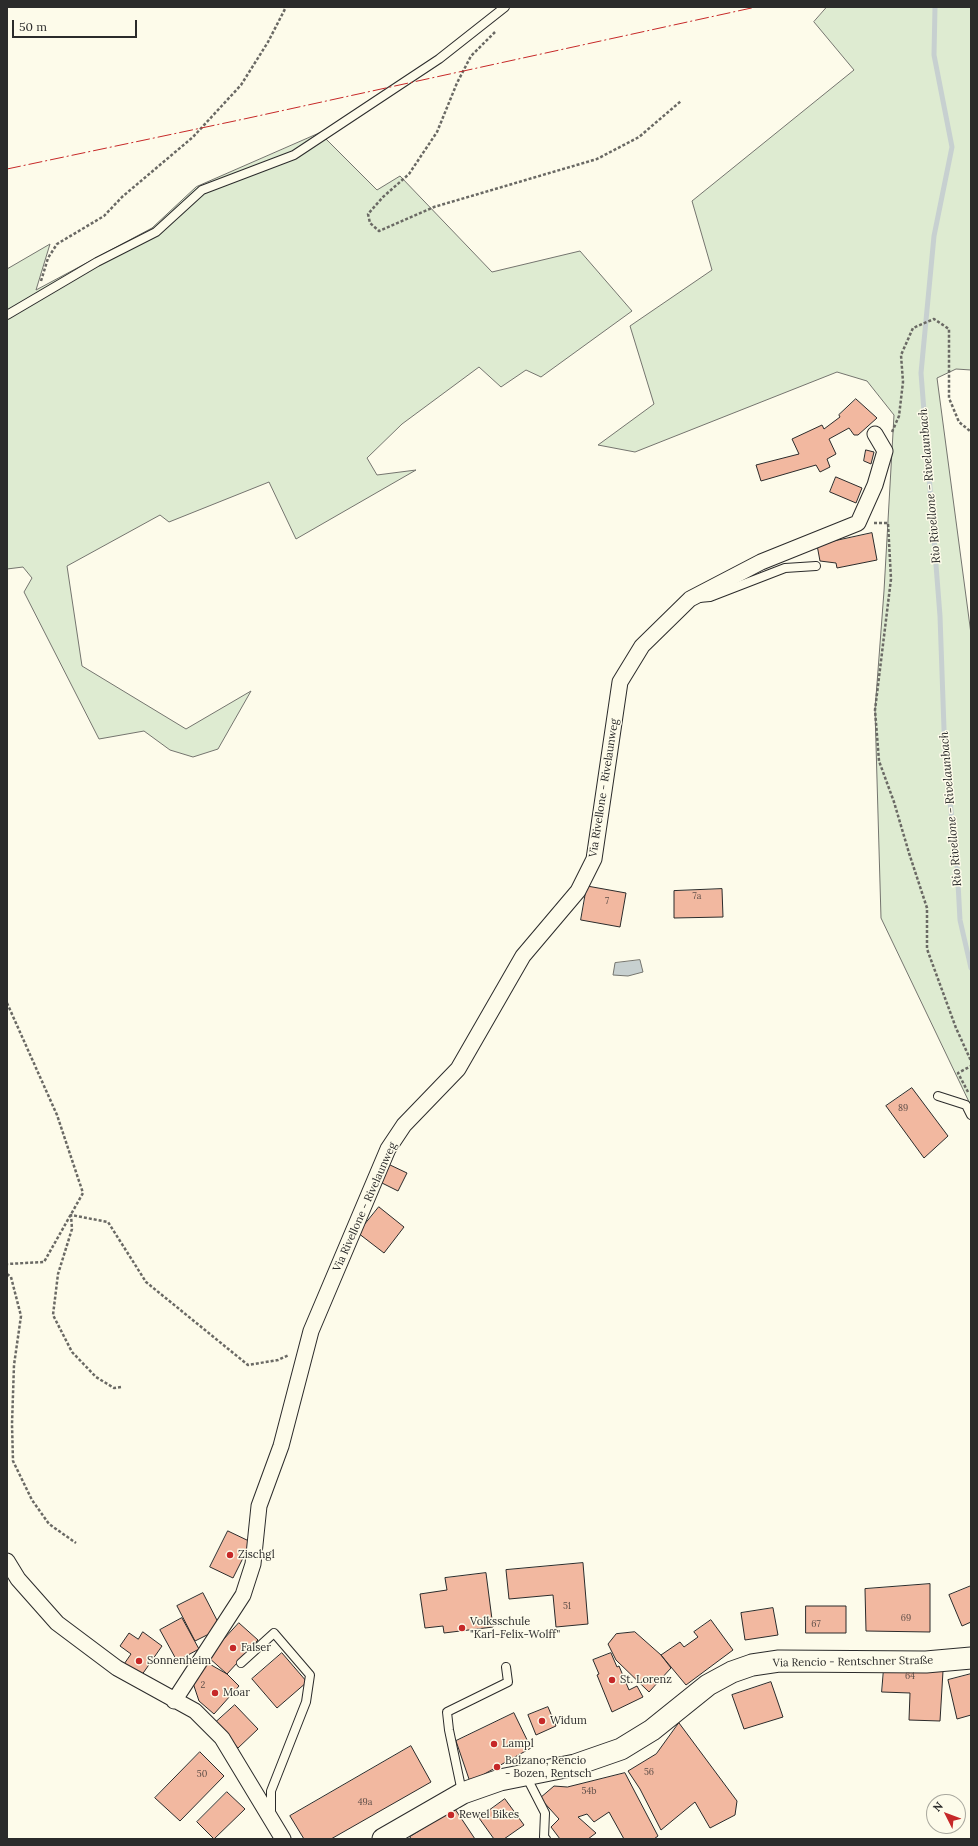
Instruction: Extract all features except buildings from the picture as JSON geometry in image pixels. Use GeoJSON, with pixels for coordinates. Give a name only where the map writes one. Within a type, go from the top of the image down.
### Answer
{"type":"FeatureCollection","features":[{"type":"Feature","properties":{"kind":"street"},"geometry":{"type":"LineString","coordinates":[[858,523],[875,485],[885,451],[875,434]]}},
{"type":"Feature","properties":{"kind":"street","name":"Via Rivellone - Rivelaunweg"},"geometry":{"type":"LineString","coordinates":[[174,1701],[243,1595],[253,1564],[259,1506],[281,1446],[311,1331],[388,1149],[404,1125],[458,1068],[523,956],[578,891],[594,858],[620,682],[642,646],[690,599],[761,562],[858,523]]}},
{"type":"Feature","properties":{"kind":"street"},"geometry":{"type":"LineString","coordinates":[[7,1561],[18,1579],[57,1623],[117,1668],[174,1701],[195,1711],[222,1738],[283,1839]]}},
{"type":"Feature","properties":{"kind":"street","name":"Via Rencio - Rentschner Straße"},"geometry":{"type":"LineString","coordinates":[[383,1839],[463,1794],[500,1780],[575,1765],[601,1758],[621,1749],[652,1730],[708,1685],[732,1672],[752,1665],[779,1661],[926,1662],[971,1658]]}},
{"type":"Feature","properties":{"kind":"lane"},"geometry":{"type":"LineString","coordinates":[[7,315],[97,262],[156,232],[202,190],[294,155],[438,59],[505,7]]}},
{"type":"Feature","properties":{"kind":"lane"},"geometry":{"type":"LineString","coordinates":[[690,599],[710,598],[785,568],[816,566]]}},
{"type":"Feature","properties":{"kind":"lane"},"geometry":{"type":"LineString","coordinates":[[938,1096],[966,1105],[971,1115]]}},
{"type":"Feature","properties":{"kind":"lane"},"geometry":{"type":"LineString","coordinates":[[241,1663],[274,1633],[310,1675],[306,1702],[271,1791],[271,1821]]}},
{"type":"Feature","properties":{"kind":"lane"},"geometry":{"type":"LineString","coordinates":[[463,1794],[449,1730],[447,1712],[508,1682],[506,1667]]}},
{"type":"Feature","properties":{"kind":"lane"},"geometry":{"type":"LineString","coordinates":[[526,1775],[545,1813],[544,1837],[546,1839]]}},
{"type":"Feature","properties":{"kind":"path"},"geometry":{"type":"LineString","coordinates":[[35,299],[48,258],[57,244],[104,216],[122,197],[193,137],[241,85],[268,42],[286,7]]}},
{"type":"Feature","properties":{"kind":"path"},"geometry":{"type":"LineString","coordinates":[[498,30],[472,56],[457,83],[437,132],[409,174],[383,197],[368,214],[370,223],[379,231],[434,207],[597,159],[639,136],[681,101]]}},
{"type":"Feature","properties":{"kind":"path"},"geometry":{"type":"LineString","coordinates":[[885,451],[888,438],[899,416],[903,382],[901,355],[913,328],[934,319],[949,329],[949,398],[959,422],[970,431]]}},
{"type":"Feature","properties":{"kind":"path"},"geometry":{"type":"LineString","coordinates":[[858,523],[888,522],[891,579],[875,710],[878,762],[894,802],[927,908],[927,949],[956,1028],[971,1061]]}},
{"type":"Feature","properties":{"kind":"path"},"geometry":{"type":"LineString","coordinates":[[7,1003],[57,1115],[83,1193],[44,1262],[7,1264]]}},
{"type":"Feature","properties":{"kind":"path"},"geometry":{"type":"LineString","coordinates":[[971,1066],[958,1073],[971,1097]]}},
{"type":"Feature","properties":{"kind":"path"},"geometry":{"type":"LineString","coordinates":[[71,1215],[108,1222],[146,1282],[248,1365],[278,1360],[307,1346]]}},
{"type":"Feature","properties":{"kind":"path"},"geometry":{"type":"LineString","coordinates":[[71,1215],[72,1229],[58,1274],[53,1315],[72,1352],[96,1377],[114,1388],[121,1387]]}},
{"type":"Feature","properties":{"kind":"path"},"geometry":{"type":"LineString","coordinates":[[7,1274],[11,1277],[21,1316],[14,1365],[12,1424],[13,1461],[32,1500],[49,1524],[76,1543]]}},
{"type":"Feature","properties":{"kind":"green space"},"geometry":{"type":"Polygon","coordinates":[[[827,7],[971,7],[971,370],[956,369],[937,378],[971,634],[971,1106],[881,918],[875,710],[884,591],[894,415],[867,381],[837,372],[635,452],[598,445],[654,404],[630,326],[712,270],[692,201],[854,70],[814,22],[827,7]]]}},
{"type":"Feature","properties":{"kind":"green space"},"geometry":{"type":"Polygon","coordinates":[[[320,133],[377,190],[400,176],[492,272],[580,251],[632,311],[541,377],[526,370],[501,387],[479,367],[402,424],[367,458],[377,475],[416,470],[296,539],[269,482],[169,522],[160,515],[67,566],[82,666],[186,729],[251,691],[218,749],[193,757],[170,750],[144,731],[99,739],[24,592],[32,578],[23,567],[7,569],[7,269],[50,244],[36,290],[152,228],[196,187],[320,133]]]}},
{"type":"Feature","properties":{"kind":"shaded area"},"geometry":{"type":"Polygon","coordinates":[[[640,960],[643,972],[628,976],[613,975],[615,963],[640,960]]]}},
{"type":"Feature","properties":{"kind":"waterway","name":"Rio Rivellone - Rivelaunbach"},"geometry":{"type":"LineString","coordinates":[[935,7],[934,55],[952,147],[934,236],[921,373],[940,616],[945,757],[957,864],[960,920],[971,968]]}},
{"type":"Feature","properties":{"kind":"power"},"geometry":{"type":"LineString","coordinates":[[7,169],[244,119],[756,7]]}},
{"type":"Feature","properties":{"kind":"place","name":"Zischgl"},"geometry":{"type":"Point","coordinates":[230,1555]}},
{"type":"Feature","properties":{"kind":"place","name":"Volksschule \"Karl-Felix-Wolff\""},"geometry":{"type":"Point","coordinates":[462,1628]}},
{"type":"Feature","properties":{"kind":"place","name":"Falser"},"geometry":{"type":"Point","coordinates":[233,1648]}},
{"type":"Feature","properties":{"kind":"place","name":"Sonnenheim"},"geometry":{"type":"Point","coordinates":[139,1661]}},
{"type":"Feature","properties":{"kind":"place","name":"St. Lorenz"},"geometry":{"type":"Point","coordinates":[612,1680]}},
{"type":"Feature","properties":{"kind":"place","name":"Moar"},"geometry":{"type":"Point","coordinates":[215,1693]}},
{"type":"Feature","properties":{"kind":"place","name":"Widum"},"geometry":{"type":"Point","coordinates":[542,1721]}},
{"type":"Feature","properties":{"kind":"place","name":"Lampl"},"geometry":{"type":"Point","coordinates":[494,1744]}},
{"type":"Feature","properties":{"kind":"place","name":"Bolzano, Rencio - Bozen, Rentsch"},"geometry":{"type":"Point","coordinates":[497,1767]}},
{"type":"Feature","properties":{"kind":"place","name":"Rewel Bikes"},"geometry":{"type":"Point","coordinates":[451,1815]}}]}
